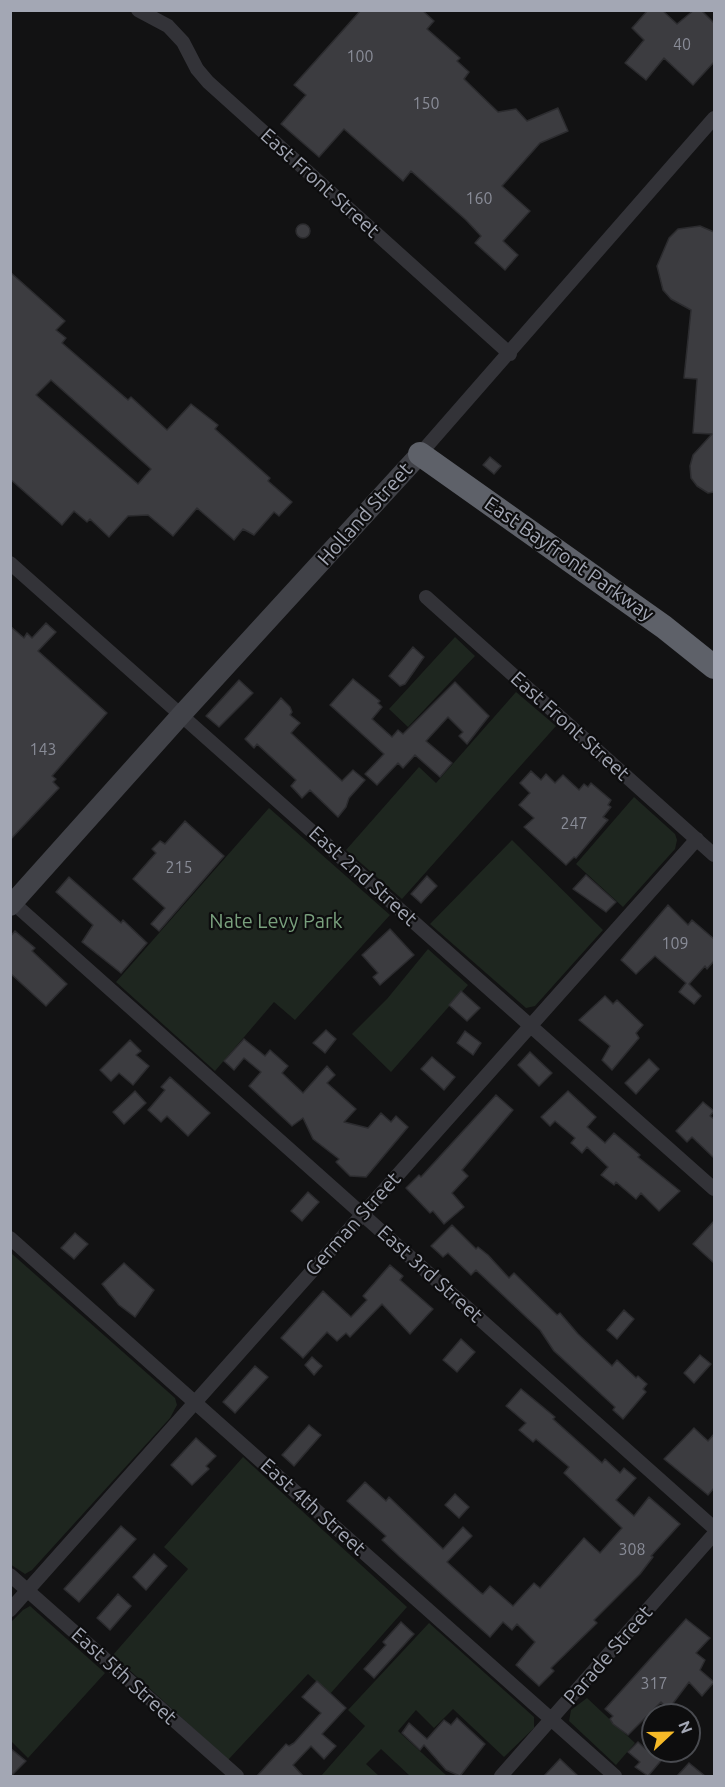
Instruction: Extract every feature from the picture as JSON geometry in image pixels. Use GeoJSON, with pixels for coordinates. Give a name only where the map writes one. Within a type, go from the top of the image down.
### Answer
{"type":"FeatureCollection","features":[{"type":"Feature","properties":{"kind":"highway","name":"East Bayfront Parkway"},"geometry":{"type":"LineString","coordinates":[[420,454],[664,627],[714,667]]}},
{"type":"Feature","properties":{"kind":"street","name":"East Front Street"},"geometry":{"type":"LineString","coordinates":[[138,10],[168,26],[183,42],[196,69],[208,82],[510,354]]}},
{"type":"Feature","properties":{"kind":"street","name":"Holland Street"},"geometry":{"type":"LineString","coordinates":[[12,903],[510,354],[714,118]]}},
{"type":"Feature","properties":{"kind":"street","name":"East 2nd Street"},"geometry":{"type":"LineString","coordinates":[[10,563],[714,1189]]}},
{"type":"Feature","properties":{"kind":"street","name":"East Front Street"},"geometry":{"type":"LineString","coordinates":[[426,597],[714,855]]}},
{"type":"Feature","properties":{"kind":"street","name":"German Street"},"geometry":{"type":"LineString","coordinates":[[10,1610],[697,838]]}},
{"type":"Feature","properties":{"kind":"street","name":"East 3rd Street"},"geometry":{"type":"LineString","coordinates":[[12,903],[714,1528]]}},
{"type":"Feature","properties":{"kind":"street","name":"East 4th Street"},"geometry":{"type":"LineString","coordinates":[[10,1238],[615,1776]]}},
{"type":"Feature","properties":{"kind":"street","name":"Parade Street"},"geometry":{"type":"LineString","coordinates":[[501,1776],[714,1534]]}},
{"type":"Feature","properties":{"kind":"street","name":"East 5th Street"},"geometry":{"type":"LineString","coordinates":[[10,1575],[237,1776]]}},
{"type":"Feature","properties":{"kind":"green space"},"geometry":{"type":"Polygon","coordinates":[[[455,637],[475,656],[408,727],[389,709],[455,637]]]}},
{"type":"Feature","properties":{"kind":"green space"},"geometry":{"type":"Polygon","coordinates":[[[516,692],[556,726],[402,899],[346,850],[419,767],[436,783],[516,692]]]}},
{"type":"Feature","properties":{"kind":"green space"},"geometry":{"type":"Polygon","coordinates":[[[634,797],[675,834],[677,840],[675,849],[623,907],[576,864],[634,797]]]}},
{"type":"Feature","properties":{"kind":"green space","name":"Nate Levy Park"},"geometry":{"type":"Polygon","coordinates":[[[269,808],[390,915],[295,1020],[274,1002],[215,1071],[116,982],[269,808]]]}},
{"type":"Feature","properties":{"kind":"green space"},"geometry":{"type":"Polygon","coordinates":[[[512,840],[603,930],[535,1006],[526,1008],[430,924],[512,840]]]}},
{"type":"Feature","properties":{"kind":"green space"},"geometry":{"type":"Polygon","coordinates":[[[428,949],[468,985],[391,1072],[352,1034],[387,999],[428,949]]]}},
{"type":"Feature","properties":{"kind":"green space"},"geometry":{"type":"Polygon","coordinates":[[[11,1253],[175,1398],[177,1405],[170,1418],[32,1570],[25,1574],[10,1564],[11,1253]]]}},
{"type":"Feature","properties":{"kind":"green space"},"geometry":{"type":"Polygon","coordinates":[[[243,1457],[407,1607],[330,1694],[308,1674],[228,1760],[113,1655],[188,1569],[164,1547],[243,1457]]]}},
{"type":"Feature","properties":{"kind":"green space"},"geometry":{"type":"Polygon","coordinates":[[[30,1606],[105,1673],[28,1758],[11,1741],[10,1623],[30,1606]]]}},
{"type":"Feature","properties":{"kind":"green space"},"geometry":{"type":"Polygon","coordinates":[[[429,1623],[534,1717],[534,1728],[504,1757],[453,1709],[434,1728],[416,1710],[398,1731],[447,1776],[410,1776],[381,1749],[366,1764],[379,1776],[321,1776],[365,1726],[348,1710],[429,1623]]]}},
{"type":"Feature","properties":{"kind":"green space"},"geometry":{"type":"Polygon","coordinates":[[[587,1698],[635,1743],[616,1765],[569,1721],[571,1710],[587,1698]]]}},
{"type":"Feature","properties":{"kind":"building"},"geometry":{"type":"Polygon","coordinates":[[[361,10],[422,10],[434,21],[427,29],[460,58],[457,61],[469,72],[464,79],[498,112],[516,109],[527,121],[558,108],[568,131],[540,143],[502,186],[530,211],[503,241],[518,255],[505,270],[475,243],[481,236],[466,220],[411,171],[403,181],[344,129],[319,157],[281,124],[306,95],[294,85],[361,10]]]}},
{"type":"Feature","properties":{"kind":"building"},"geometry":{"type":"Polygon","coordinates":[[[648,10],[662,10],[677,24],[694,10],[701,10],[714,23],[714,62],[693,85],[664,58],[646,80],[625,63],[644,40],[632,28],[648,10]]]}},
{"type":"Feature","properties":{"kind":"building"},"geometry":{"type":"Polygon","coordinates":[[[303,224],[308,226],[310,231],[308,236],[303,238],[298,236],[296,231],[298,226],[303,224]]]}},
{"type":"Feature","properties":{"kind":"building"},"geometry":{"type":"Polygon","coordinates":[[[700,226],[714,232],[714,492],[708,493],[697,486],[691,478],[690,466],[693,455],[712,434],[693,433],[697,379],[684,378],[691,310],[671,299],[663,290],[657,266],[669,238],[678,229],[700,226]]]}},
{"type":"Feature","properties":{"kind":"building"},"geometry":{"type":"Polygon","coordinates":[[[10,272],[65,321],[56,330],[66,338],[62,343],[128,400],[131,397],[167,430],[191,404],[218,425],[215,429],[270,478],[268,481],[292,502],[279,516],[274,512],[254,535],[243,529],[234,540],[197,508],[173,536],[148,515],[128,516],[109,537],[90,519],[87,522],[74,511],[62,525],[10,479],[10,272]],[[51,380],[36,395],[138,484],[151,469],[51,380]]]}},
{"type":"Feature","properties":{"kind":"building"},"geometry":{"type":"Polygon","coordinates":[[[490,457],[501,466],[494,474],[483,465],[490,457]]]}},
{"type":"Feature","properties":{"kind":"building"},"geometry":{"type":"Polygon","coordinates":[[[46,623],[56,632],[38,651],[107,713],[52,776],[56,779],[53,782],[59,788],[10,840],[10,626],[24,638],[27,633],[32,638],[46,623]]]}},
{"type":"Feature","properties":{"kind":"building"},"geometry":{"type":"Polygon","coordinates":[[[413,647],[424,657],[405,684],[400,686],[389,676],[413,647]]]}},
{"type":"Feature","properties":{"kind":"building"},"geometry":{"type":"Polygon","coordinates":[[[353,679],[380,701],[378,703],[382,707],[372,719],[392,737],[398,730],[403,734],[455,682],[489,716],[467,744],[459,736],[463,732],[448,717],[426,741],[452,763],[440,777],[415,755],[403,768],[398,763],[377,785],[365,774],[384,754],[330,705],[353,679]]]}},
{"type":"Feature","properties":{"kind":"building"},"geometry":{"type":"Polygon","coordinates":[[[239,680],[253,693],[219,727],[206,716],[239,680]]]}},
{"type":"Feature","properties":{"kind":"building"},"geometry":{"type":"Polygon","coordinates":[[[281,698],[290,707],[292,712],[290,715],[300,723],[291,733],[342,781],[353,770],[365,780],[349,798],[346,807],[338,817],[310,790],[302,798],[291,786],[296,780],[257,744],[254,748],[245,739],[281,698]]]}},
{"type":"Feature","properties":{"kind":"building"},"geometry":{"type":"Polygon","coordinates":[[[531,771],[541,780],[546,774],[555,783],[563,775],[579,790],[584,784],[588,787],[591,783],[611,800],[608,805],[611,807],[603,817],[608,820],[576,858],[574,857],[566,865],[524,827],[534,818],[519,805],[530,793],[520,783],[531,771]]]}},
{"type":"Feature","properties":{"kind":"building"},"geometry":{"type":"Polygon","coordinates":[[[185,821],[224,856],[159,931],[151,924],[165,908],[133,879],[156,853],[152,849],[160,841],[165,844],[185,821]]]}},
{"type":"Feature","properties":{"kind":"building"},"geometry":{"type":"Polygon","coordinates":[[[586,875],[616,902],[606,912],[573,889],[586,875]]]}},
{"type":"Feature","properties":{"kind":"building"},"geometry":{"type":"Polygon","coordinates":[[[427,876],[437,886],[421,903],[411,894],[427,876]]]}},
{"type":"Feature","properties":{"kind":"building"},"geometry":{"type":"Polygon","coordinates":[[[69,877],[121,923],[123,920],[147,943],[121,973],[82,942],[93,925],[56,892],[69,877]]]}},
{"type":"Feature","properties":{"kind":"building"},"geometry":{"type":"Polygon","coordinates":[[[668,905],[688,925],[692,920],[714,939],[714,961],[707,969],[705,966],[689,984],[701,996],[694,1004],[679,992],[686,983],[655,956],[636,974],[621,960],[668,905]]]}},
{"type":"Feature","properties":{"kind":"building"},"geometry":{"type":"Polygon","coordinates":[[[390,929],[414,955],[380,985],[373,977],[378,973],[362,955],[390,929]]]}},
{"type":"Feature","properties":{"kind":"building"},"geometry":{"type":"Polygon","coordinates":[[[15,931],[35,948],[32,951],[67,984],[46,1006],[10,973],[10,937],[15,931]]]}},
{"type":"Feature","properties":{"kind":"building"},"geometry":{"type":"Polygon","coordinates":[[[461,991],[480,1008],[467,1021],[449,1005],[461,991]]]}},
{"type":"Feature","properties":{"kind":"building"},"geometry":{"type":"Polygon","coordinates":[[[605,996],[613,1004],[617,1000],[643,1025],[636,1033],[639,1038],[612,1070],[602,1060],[610,1046],[579,1020],[605,996]]]}},
{"type":"Feature","properties":{"kind":"building"},"geometry":{"type":"Polygon","coordinates":[[[326,1030],[336,1039],[325,1053],[313,1043],[326,1030]]]}},
{"type":"Feature","properties":{"kind":"building"},"geometry":{"type":"Polygon","coordinates":[[[465,1031],[481,1043],[473,1055],[457,1043],[465,1031]]]}},
{"type":"Feature","properties":{"kind":"building"},"geometry":{"type":"Polygon","coordinates":[[[244,1039],[265,1056],[270,1050],[288,1066],[282,1073],[303,1093],[327,1066],[335,1075],[327,1083],[356,1109],[344,1122],[368,1128],[381,1113],[391,1122],[396,1116],[408,1127],[366,1177],[350,1176],[336,1162],[339,1159],[313,1139],[303,1118],[292,1126],[249,1086],[261,1072],[244,1058],[234,1070],[224,1061],[244,1039]]]}},
{"type":"Feature","properties":{"kind":"building"},"geometry":{"type":"Polygon","coordinates":[[[130,1040],[141,1051],[136,1055],[149,1066],[133,1085],[119,1073],[111,1081],[100,1070],[130,1040]]]}},
{"type":"Feature","properties":{"kind":"building"},"geometry":{"type":"Polygon","coordinates":[[[530,1052],[552,1073],[539,1086],[518,1065],[530,1052]]]}},
{"type":"Feature","properties":{"kind":"building"},"geometry":{"type":"Polygon","coordinates":[[[432,1057],[455,1077],[444,1090],[421,1069],[432,1057]]]}},
{"type":"Feature","properties":{"kind":"building"},"geometry":{"type":"Polygon","coordinates":[[[649,1059],[659,1069],[636,1094],[625,1083],[649,1059]]]}},
{"type":"Feature","properties":{"kind":"building"},"geometry":{"type":"Polygon","coordinates":[[[170,1077],[210,1113],[188,1136],[167,1116],[161,1122],[148,1110],[165,1090],[161,1087],[170,1077]]]}},
{"type":"Feature","properties":{"kind":"building"},"geometry":{"type":"Polygon","coordinates":[[[135,1091],[146,1103],[124,1124],[113,1112],[135,1091]]]}},
{"type":"Feature","properties":{"kind":"building"},"geometry":{"type":"Polygon","coordinates":[[[568,1091],[596,1117],[587,1127],[605,1143],[614,1133],[640,1155],[638,1157],[680,1191],[659,1211],[641,1193],[636,1199],[616,1182],[614,1185],[601,1175],[608,1167],[587,1147],[582,1153],[571,1143],[575,1138],[555,1121],[550,1126],[541,1117],[568,1091]]]}},
{"type":"Feature","properties":{"kind":"building"},"geometry":{"type":"Polygon","coordinates":[[[496,1095],[513,1110],[462,1170],[468,1176],[452,1193],[464,1207],[444,1224],[433,1211],[430,1213],[406,1188],[419,1175],[421,1177],[496,1095]]]}},
{"type":"Feature","properties":{"kind":"building"},"geometry":{"type":"Polygon","coordinates":[[[703,1102],[714,1111],[710,1116],[714,1119],[714,1158],[692,1137],[687,1142],[676,1131],[703,1102]]]}},
{"type":"Feature","properties":{"kind":"building"},"geometry":{"type":"Polygon","coordinates":[[[308,1192],[319,1202],[302,1221],[291,1211],[308,1192]]]}},
{"type":"Feature","properties":{"kind":"building"},"geometry":{"type":"Polygon","coordinates":[[[714,1221],[714,1263],[693,1244],[714,1221]]]}},
{"type":"Feature","properties":{"kind":"building"},"geometry":{"type":"Polygon","coordinates":[[[452,1225],[476,1249],[478,1247],[488,1255],[509,1278],[514,1273],[557,1315],[560,1313],[578,1334],[612,1366],[617,1360],[636,1378],[638,1376],[647,1384],[643,1389],[646,1392],[623,1419],[613,1410],[615,1407],[554,1351],[540,1330],[476,1270],[471,1275],[448,1253],[443,1257],[431,1246],[452,1225]]]}},
{"type":"Feature","properties":{"kind":"building"},"geometry":{"type":"Polygon","coordinates":[[[75,1233],[88,1244],[74,1259],[61,1248],[75,1233]]]}},
{"type":"Feature","properties":{"kind":"building"},"geometry":{"type":"Polygon","coordinates":[[[124,1263],[154,1290],[135,1317],[119,1305],[102,1284],[124,1263]]]}},
{"type":"Feature","properties":{"kind":"building"},"geometry":{"type":"Polygon","coordinates":[[[390,1265],[403,1276],[400,1280],[433,1309],[410,1334],[382,1304],[350,1337],[346,1333],[337,1341],[327,1332],[303,1358],[281,1338],[323,1291],[351,1317],[367,1300],[363,1296],[390,1265]]]}},
{"type":"Feature","properties":{"kind":"building"},"geometry":{"type":"Polygon","coordinates":[[[624,1310],[634,1319],[617,1339],[607,1330],[624,1310]]]}},
{"type":"Feature","properties":{"kind":"building"},"geometry":{"type":"Polygon","coordinates":[[[461,1339],[475,1352],[457,1372],[443,1360],[461,1339]]]}},
{"type":"Feature","properties":{"kind":"building"},"geometry":{"type":"Polygon","coordinates":[[[700,1355],[711,1364],[694,1383],[684,1373],[700,1355]]]}},
{"type":"Feature","properties":{"kind":"building"},"geometry":{"type":"Polygon","coordinates":[[[312,1357],[322,1366],[314,1375],[305,1365],[312,1357]]]}},
{"type":"Feature","properties":{"kind":"building"},"geometry":{"type":"Polygon","coordinates":[[[255,1366],[268,1377],[235,1413],[223,1402],[255,1366]]]}},
{"type":"Feature","properties":{"kind":"building"},"geometry":{"type":"Polygon","coordinates":[[[521,1389],[555,1417],[553,1419],[602,1463],[605,1459],[620,1473],[624,1468],[636,1478],[616,1500],[634,1516],[649,1497],[680,1524],[651,1556],[653,1557],[640,1574],[594,1620],[597,1623],[551,1668],[554,1671],[539,1686],[516,1665],[535,1642],[517,1624],[512,1630],[503,1622],[490,1637],[382,1540],[386,1536],[347,1501],[365,1482],[386,1501],[389,1497],[443,1549],[463,1527],[472,1536],[447,1562],[481,1593],[483,1594],[490,1586],[513,1606],[534,1583],[540,1588],[584,1538],[600,1553],[622,1528],[564,1473],[569,1467],[536,1439],[533,1442],[519,1430],[526,1423],[506,1406],[521,1389]]]}},
{"type":"Feature","properties":{"kind":"building"},"geometry":{"type":"Polygon","coordinates":[[[309,1425],[321,1435],[294,1466],[282,1455],[309,1425]]]}},
{"type":"Feature","properties":{"kind":"building"},"geometry":{"type":"Polygon","coordinates":[[[694,1428],[708,1441],[714,1434],[714,1488],[708,1495],[664,1459],[694,1428]]]}},
{"type":"Feature","properties":{"kind":"building"},"geometry":{"type":"Polygon","coordinates":[[[196,1438],[216,1456],[206,1466],[209,1469],[192,1485],[171,1465],[196,1438]]]}},
{"type":"Feature","properties":{"kind":"building"},"geometry":{"type":"Polygon","coordinates":[[[455,1494],[469,1507],[459,1518],[445,1505],[455,1494]]]}},
{"type":"Feature","properties":{"kind":"building"},"geometry":{"type":"Polygon","coordinates":[[[121,1526],[136,1539],[79,1602],[64,1589],[121,1526]]]}},
{"type":"Feature","properties":{"kind":"building"},"geometry":{"type":"Polygon","coordinates":[[[154,1554],[167,1566],[146,1590],[133,1577],[154,1554]]]}},
{"type":"Feature","properties":{"kind":"building"},"geometry":{"type":"Polygon","coordinates":[[[118,1594],[131,1606],[110,1630],[97,1618],[118,1594]]]}},
{"type":"Feature","properties":{"kind":"building"},"geometry":{"type":"Polygon","coordinates":[[[686,1619],[710,1638],[696,1653],[705,1660],[700,1670],[714,1682],[702,1696],[689,1682],[673,1703],[641,1703],[641,1722],[628,1735],[613,1724],[610,1719],[613,1716],[605,1709],[686,1619]]]}},
{"type":"Feature","properties":{"kind":"building"},"geometry":{"type":"Polygon","coordinates":[[[401,1622],[414,1634],[374,1678],[364,1669],[386,1645],[383,1642],[401,1622]]]}},
{"type":"Feature","properties":{"kind":"building"},"geometry":{"type":"Polygon","coordinates":[[[317,1681],[346,1708],[322,1734],[336,1746],[324,1759],[311,1746],[293,1765],[303,1776],[257,1776],[286,1744],[289,1746],[294,1743],[321,1713],[302,1697],[317,1681]]]}},
{"type":"Feature","properties":{"kind":"building"},"geometry":{"type":"Polygon","coordinates":[[[457,1718],[485,1744],[460,1776],[446,1770],[424,1745],[420,1750],[402,1733],[409,1723],[427,1739],[444,1720],[451,1725],[457,1718]]]}},
{"type":"Feature","properties":{"kind":"building"},"geometry":{"type":"Polygon","coordinates":[[[638,1742],[641,1745],[641,1763],[659,1763],[648,1776],[635,1767],[640,1762],[628,1752],[638,1742]]]}},
{"type":"Feature","properties":{"kind":"building"},"geometry":{"type":"Polygon","coordinates":[[[10,1748],[26,1761],[11,1776],[10,1776],[10,1748]]]}},
{"type":"Feature","properties":{"kind":"building"},"geometry":{"type":"Polygon","coordinates":[[[560,1759],[578,1776],[544,1776],[560,1759]]]}},
{"type":"Feature","properties":{"kind":"building"},"geometry":{"type":"Polygon","coordinates":[[[689,1763],[705,1776],[677,1776],[689,1763]]]}}]}
